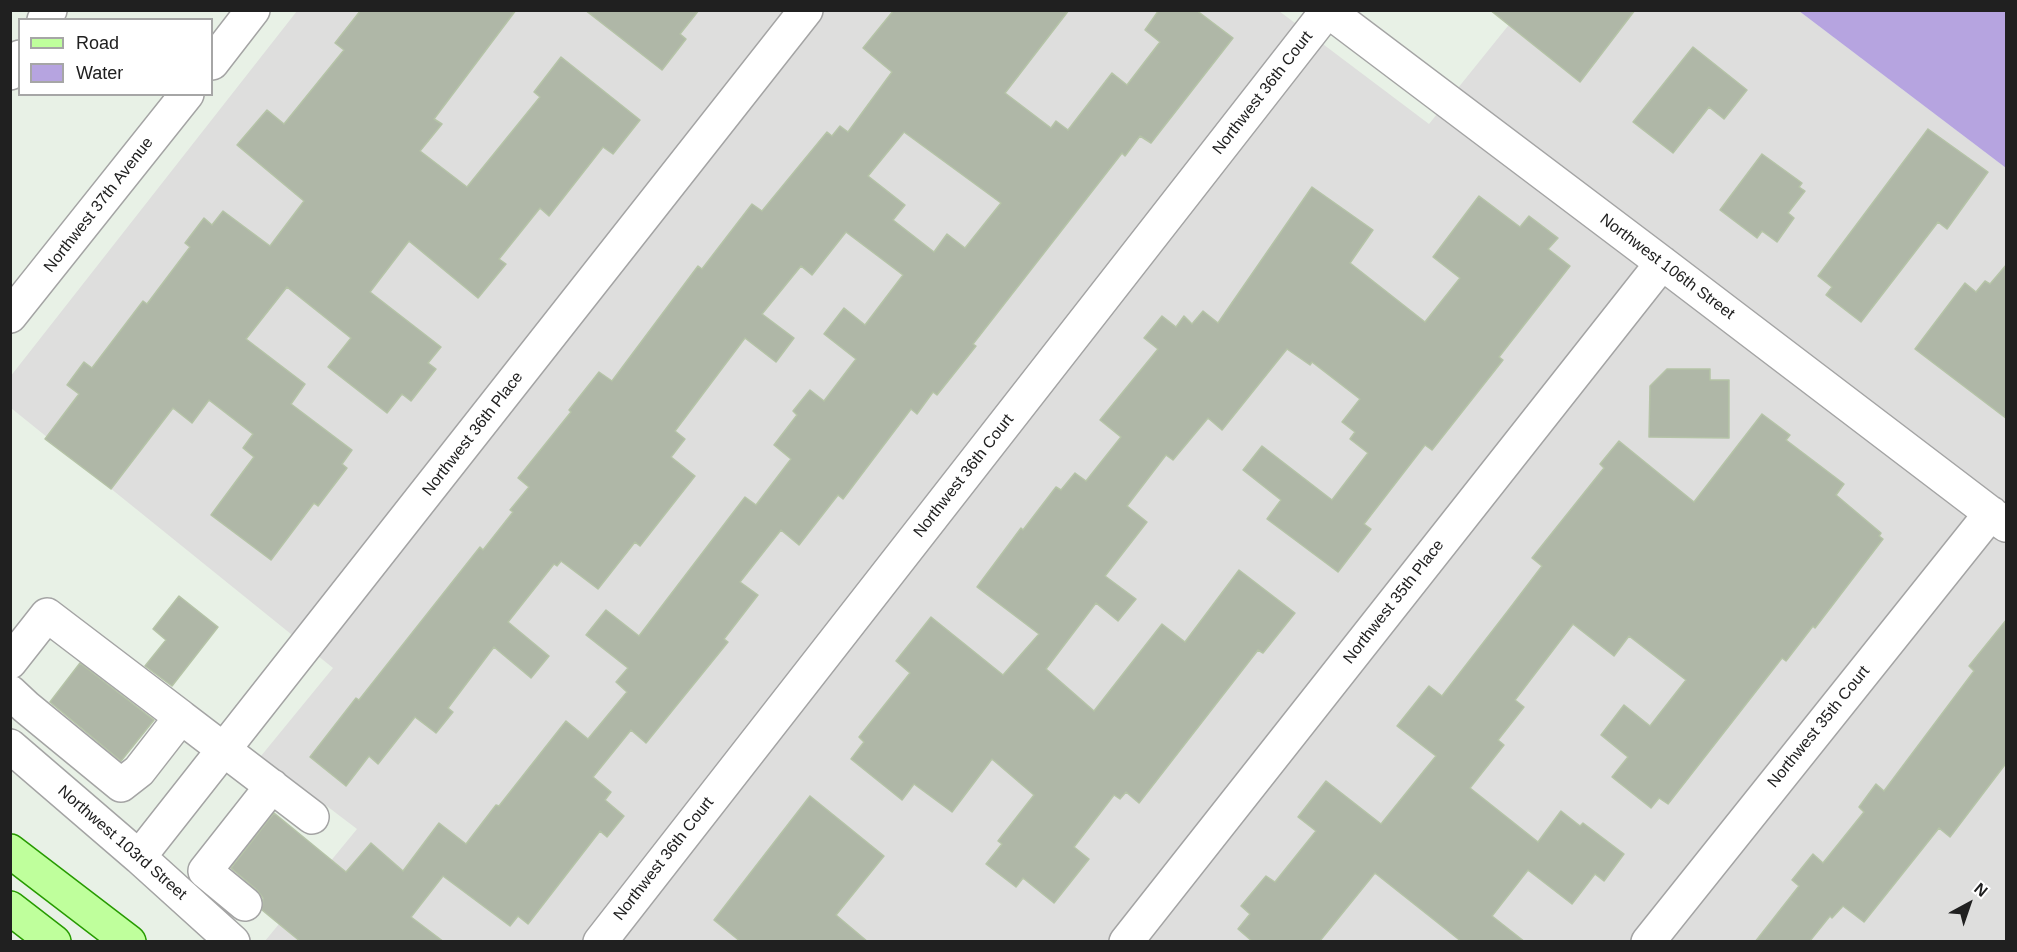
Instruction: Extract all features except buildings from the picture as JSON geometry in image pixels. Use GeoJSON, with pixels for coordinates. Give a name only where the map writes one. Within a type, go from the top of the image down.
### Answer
{"type":"FeatureCollection","features":[{"type":"Feature","properties":{"kind":"main road"},"geometry":{"type":"LineString","coordinates":[[10,851],[129,942]]}},
{"type":"Feature","properties":{"kind":"main road"},"geometry":{"type":"LineString","coordinates":[[10,908],[54,942]]}},
{"type":"Feature","properties":{"kind":"street"},"geometry":{"type":"LineString","coordinates":[[213,62],[254,10]]}},
{"type":"Feature","properties":{"kind":"street","name":"Northwest 36th Place"},"geometry":{"type":"LineString","coordinates":[[139,857],[806,10]]}},
{"type":"Feature","properties":{"kind":"street","name":"Northwest 106th Street"},"geometry":{"type":"LineString","coordinates":[[1327,11],[1999,519]]}},
{"type":"Feature","properties":{"kind":"street","name":"Northwest 36th Court"},"geometry":{"type":"LineString","coordinates":[[600,942],[1327,11]]}},
{"type":"Feature","properties":{"kind":"street"},"geometry":{"type":"LineString","coordinates":[[10,73],[18,60]]}},
{"type":"Feature","properties":{"kind":"street","name":"Northwest 37th Avenue"},"geometry":{"type":"LineString","coordinates":[[10,316],[185,96]]}},
{"type":"Feature","properties":{"kind":"street","name":"Northwest 35th Place"},"geometry":{"type":"LineString","coordinates":[[1126,942],[1662,262]]}},
{"type":"Feature","properties":{"kind":"street","name":"Northwest 35th Court"},"geometry":{"type":"LineString","coordinates":[[1648,942],[1999,519]]}},
{"type":"Feature","properties":{"kind":"street"},"geometry":{"type":"LineString","coordinates":[[10,662],[47,615],[312,817]]}},
{"type":"Feature","properties":{"kind":"street"},"geometry":{"type":"LineString","coordinates":[[10,692],[26,708],[121,784],[139,771],[182,717]]}},
{"type":"Feature","properties":{"kind":"street","name":"Northwest 103rd Street"},"geometry":{"type":"LineString","coordinates":[[10,746],[233,942]]}},
{"type":"Feature","properties":{"kind":"street"},"geometry":{"type":"LineString","coordinates":[[245,904],[205,871],[272,786]]}},
{"type":"Feature","properties":{"kind":"shaded area"},"geometry":{"type":"Polygon","coordinates":[[[297,11],[1279,11],[1429,124],[1520,11],[1799,11],[2006,168],[2006,941],[265,941],[357,829],[261,756],[333,668],[11,408],[10,377],[297,11]]]}},
{"type":"Feature","properties":{"kind":"water"},"geometry":{"type":"Polygon","coordinates":[[[1799,11],[2006,11],[2006,168],[1799,11]]]}}]}
